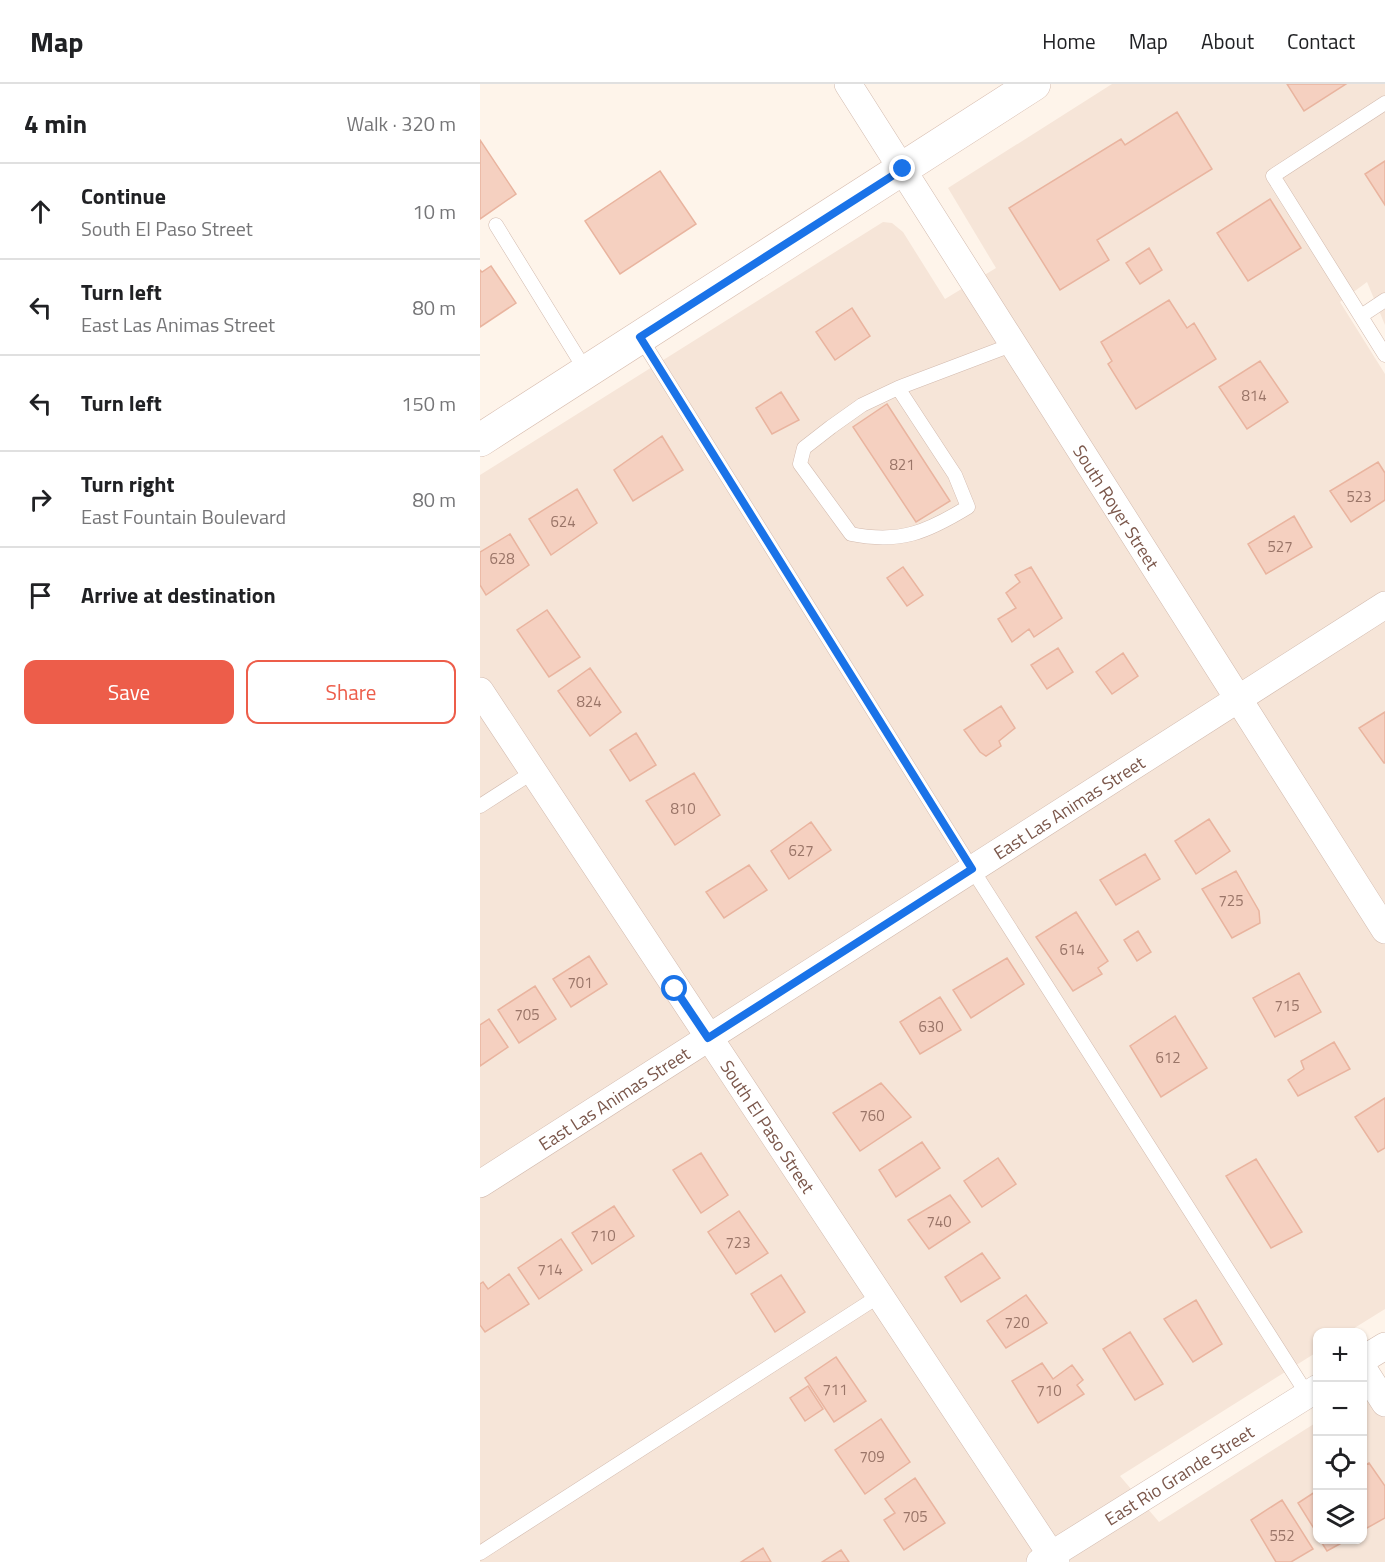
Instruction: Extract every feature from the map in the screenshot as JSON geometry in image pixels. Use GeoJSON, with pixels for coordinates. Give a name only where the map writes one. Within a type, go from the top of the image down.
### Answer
{"type":"FeatureCollection","features":[{"type":"Feature","properties":{"kind":"main road"},"geometry":{"type":"LineString","coordinates":[[480,440],[1034,84]]}},
{"type":"Feature","properties":{"kind":"street","name":"South Royer Street"},"geometry":{"type":"LineString","coordinates":[[848,84],[1385,930]]}},
{"type":"Feature","properties":{"kind":"street","name":"East Las Animas Street"},"geometry":{"type":"LineString","coordinates":[[480,1184],[1385,605]]}},
{"type":"Feature","properties":{"kind":"street","name":"South El Paso Street"},"geometry":{"type":"LineString","coordinates":[[480,691],[879,1296],[1049,1560]]}},
{"type":"Feature","properties":{"kind":"street"},"geometry":{"type":"LineString","coordinates":[[1367,1357],[1385,1346]]}},
{"type":"Feature","properties":{"kind":"street"},"geometry":{"type":"LineString","coordinates":[[1367,1375],[1385,1403]]}},
{"type":"Feature","properties":{"kind":"street","name":"East Rio Grande Street"},"geometry":{"type":"LineString","coordinates":[[1049,1560],[1312,1391]]}},
{"type":"Feature","properties":{"kind":"lane"},"geometry":{"type":"LineString","coordinates":[[1385,103],[1273,176],[1385,355]]}},
{"type":"Feature","properties":{"kind":"lane"},"geometry":{"type":"LineString","coordinates":[[496,225],[586,371]]}},
{"type":"Feature","properties":{"kind":"lane"},"geometry":{"type":"LineString","coordinates":[[1361,316],[1385,300]]}},
{"type":"Feature","properties":{"kind":"lane"},"geometry":{"type":"LineString","coordinates":[[640,337],[972,869],[1312,1391]]}},
{"type":"Feature","properties":{"kind":"lane"},"geometry":{"type":"LineString","coordinates":[[898,388],[955,475],[968,507],[939,525],[910,537],[870,538],[851,534],[800,464],[804,448],[862,405],[898,388],[1014,344]]}},
{"type":"Feature","properties":{"kind":"lane"},"geometry":{"type":"LineString","coordinates":[[480,806],[533,772]]}},
{"type":"Feature","properties":{"kind":"lane"},"geometry":{"type":"LineString","coordinates":[[480,1553],[879,1296]]}},
{"type":"Feature","properties":{"kind":"shaded area"},"geometry":{"type":"Polygon","coordinates":[[[1112,84],[1385,84],[1385,325],[1367,282],[1340,302],[1385,374],[1385,1309],[1354,1328],[1313,1328],[1313,1355],[1120,1476],[1159,1522],[1313,1425],[1313,1544],[1367,1544],[1367,1391],[1385,1380],[1385,1562],[480,1562],[480,475],[883,222],[892,223],[903,232],[945,299],[996,268],[948,188],[1112,84]]]}},
{"type":"Feature","properties":{"kind":"building"},"geometry":{"type":"Polygon","coordinates":[[[1287,84],[1346,84],[1304,111],[1287,84]]]}},
{"type":"Feature","properties":{"kind":"building"},"geometry":{"type":"Polygon","coordinates":[[[1177,112],[1212,169],[1097,240],[1109,260],[1060,290],[1009,208],[1121,139],[1125,145],[1177,112]]]}},
{"type":"Feature","properties":{"kind":"building"},"geometry":{"type":"Polygon","coordinates":[[[480,140],[516,194],[480,219],[480,140]]]}},
{"type":"Feature","properties":{"kind":"building"},"geometry":{"type":"Polygon","coordinates":[[[1385,161],[1385,205],[1365,174],[1385,161]]]}},
{"type":"Feature","properties":{"kind":"building"},"geometry":{"type":"Polygon","coordinates":[[[660,171],[696,224],[620,274],[585,221],[660,171]]]}},
{"type":"Feature","properties":{"kind":"building"},"geometry":{"type":"Polygon","coordinates":[[[1270,199],[1301,248],[1248,281],[1217,233],[1270,199]]]}},
{"type":"Feature","properties":{"kind":"building"},"geometry":{"type":"Polygon","coordinates":[[[1149,248],[1162,270],[1140,284],[1126,263],[1149,248]]]}},
{"type":"Feature","properties":{"kind":"building"},"geometry":{"type":"Polygon","coordinates":[[[491,266],[516,303],[480,327],[480,270],[482,272],[491,266]]]}},
{"type":"Feature","properties":{"kind":"building"},"geometry":{"type":"Polygon","coordinates":[[[1169,300],[1187,328],[1194,323],[1216,359],[1136,409],[1108,364],[1112,361],[1101,342],[1169,300]]]}},
{"type":"Feature","properties":{"kind":"building"},"geometry":{"type":"Polygon","coordinates":[[[852,308],[870,336],[835,360],[816,332],[852,308]]]}},
{"type":"Feature","properties":{"kind":"building"},"geometry":{"type":"Polygon","coordinates":[[[1260,361],[1288,402],[1247,429],[1219,387],[1260,361]]]}},
{"type":"Feature","properties":{"kind":"building"},"geometry":{"type":"Polygon","coordinates":[[[781,392],[799,420],[772,434],[756,408],[781,392]]]}},
{"type":"Feature","properties":{"kind":"building"},"geometry":{"type":"Polygon","coordinates":[[[887,404],[950,501],[916,522],[853,427],[887,404]]]}},
{"type":"Feature","properties":{"kind":"building"},"geometry":{"type":"Polygon","coordinates":[[[662,436],[683,470],[633,501],[614,470],[662,436]]]}},
{"type":"Feature","properties":{"kind":"building"},"geometry":{"type":"Polygon","coordinates":[[[1378,462],[1385,473],[1385,500],[1351,522],[1330,491],[1378,462]]]}},
{"type":"Feature","properties":{"kind":"building"},"geometry":{"type":"Polygon","coordinates":[[[577,489],[597,523],[551,555],[529,519],[577,489]]]}},
{"type":"Feature","properties":{"kind":"building"},"geometry":{"type":"Polygon","coordinates":[[[1294,516],[1312,547],[1266,574],[1248,544],[1294,516]]]}},
{"type":"Feature","properties":{"kind":"building"},"geometry":{"type":"Polygon","coordinates":[[[510,534],[529,565],[486,595],[480,585],[480,552],[510,534]]]}},
{"type":"Feature","properties":{"kind":"building"},"geometry":{"type":"Polygon","coordinates":[[[903,567],[923,595],[907,606],[887,578],[903,567]]]}},
{"type":"Feature","properties":{"kind":"building"},"geometry":{"type":"Polygon","coordinates":[[[1031,567],[1062,618],[1034,637],[1029,629],[1012,642],[998,619],[1016,608],[1006,593],[1020,582],[1015,575],[1031,567]]]}},
{"type":"Feature","properties":{"kind":"building"},"geometry":{"type":"Polygon","coordinates":[[[547,610],[580,657],[549,677],[517,630],[547,610]]]}},
{"type":"Feature","properties":{"kind":"building"},"geometry":{"type":"Polygon","coordinates":[[[1058,648],[1073,672],[1047,689],[1031,665],[1058,648]]]}},
{"type":"Feature","properties":{"kind":"building"},"geometry":{"type":"Polygon","coordinates":[[[1123,653],[1138,676],[1112,694],[1096,672],[1123,653]]]}},
{"type":"Feature","properties":{"kind":"building"},"geometry":{"type":"Polygon","coordinates":[[[590,668],[621,712],[590,736],[558,691],[590,668]]]}},
{"type":"Feature","properties":{"kind":"building"},"geometry":{"type":"Polygon","coordinates":[[[1001,706],[1015,728],[999,741],[1001,746],[986,756],[980,752],[964,730],[1001,706]]]}},
{"type":"Feature","properties":{"kind":"building"},"geometry":{"type":"Polygon","coordinates":[[[1385,712],[1385,763],[1384,763],[1359,728],[1385,712]]]}},
{"type":"Feature","properties":{"kind":"building"},"geometry":{"type":"Polygon","coordinates":[[[636,733],[656,765],[630,781],[610,750],[636,733]]]}},
{"type":"Feature","properties":{"kind":"building"},"geometry":{"type":"Polygon","coordinates":[[[694,773],[720,815],[675,845],[646,801],[694,773]]]}},
{"type":"Feature","properties":{"kind":"building"},"geometry":{"type":"Polygon","coordinates":[[[1209,819],[1230,851],[1196,874],[1175,841],[1209,819]]]}},
{"type":"Feature","properties":{"kind":"building"},"geometry":{"type":"Polygon","coordinates":[[[811,822],[831,850],[789,879],[771,851],[811,822]]]}},
{"type":"Feature","properties":{"kind":"building"},"geometry":{"type":"Polygon","coordinates":[[[1145,854],[1160,879],[1116,905],[1100,880],[1145,854]]]}},
{"type":"Feature","properties":{"kind":"building"},"geometry":{"type":"Polygon","coordinates":[[[749,865],[767,890],[724,918],[706,892],[749,865]]]}},
{"type":"Feature","properties":{"kind":"building"},"geometry":{"type":"Polygon","coordinates":[[[1236,871],[1259,911],[1260,923],[1232,938],[1202,889],[1236,871]]]}},
{"type":"Feature","properties":{"kind":"building"},"geometry":{"type":"Polygon","coordinates":[[[1076,912],[1108,961],[1098,968],[1102,974],[1073,991],[1036,937],[1076,912]]]}},
{"type":"Feature","properties":{"kind":"building"},"geometry":{"type":"Polygon","coordinates":[[[1138,931],[1151,952],[1137,961],[1124,940],[1138,931]]]}},
{"type":"Feature","properties":{"kind":"building"},"geometry":{"type":"Polygon","coordinates":[[[589,956],[607,984],[571,1007],[553,979],[589,956]]]}},
{"type":"Feature","properties":{"kind":"building"},"geometry":{"type":"Polygon","coordinates":[[[1007,958],[1024,984],[971,1018],[953,990],[1007,958]]]}},
{"type":"Feature","properties":{"kind":"building"},"geometry":{"type":"Polygon","coordinates":[[[1299,973],[1321,1012],[1275,1037],[1253,998],[1299,973]]]}},
{"type":"Feature","properties":{"kind":"building"},"geometry":{"type":"Polygon","coordinates":[[[535,986],[556,1019],[519,1043],[498,1010],[535,986]]]}},
{"type":"Feature","properties":{"kind":"building"},"geometry":{"type":"Polygon","coordinates":[[[940,997],[961,1030],[920,1054],[900,1022],[940,997]]]}},
{"type":"Feature","properties":{"kind":"building"},"geometry":{"type":"Polygon","coordinates":[[[1175,1016],[1207,1068],[1161,1097],[1130,1046],[1175,1016]]]}},
{"type":"Feature","properties":{"kind":"building"},"geometry":{"type":"Polygon","coordinates":[[[489,1019],[508,1047],[480,1066],[480,1025],[489,1019]]]}},
{"type":"Feature","properties":{"kind":"building"},"geometry":{"type":"Polygon","coordinates":[[[1334,1042],[1350,1069],[1298,1096],[1288,1080],[1304,1069],[1301,1061],[1334,1042]]]}},
{"type":"Feature","properties":{"kind":"building"},"geometry":{"type":"Polygon","coordinates":[[[881,1083],[911,1117],[860,1151],[833,1113],[881,1083]]]}},
{"type":"Feature","properties":{"kind":"building"},"geometry":{"type":"Polygon","coordinates":[[[1385,1098],[1385,1148],[1378,1152],[1355,1117],[1385,1098]]]}},
{"type":"Feature","properties":{"kind":"building"},"geometry":{"type":"Polygon","coordinates":[[[922,1142],[940,1168],[896,1197],[879,1170],[922,1142]]]}},
{"type":"Feature","properties":{"kind":"building"},"geometry":{"type":"Polygon","coordinates":[[[701,1153],[728,1195],[701,1213],[673,1170],[701,1153]]]}},
{"type":"Feature","properties":{"kind":"building"},"geometry":{"type":"Polygon","coordinates":[[[998,1158],[1016,1184],[982,1207],[964,1181],[998,1158]]]}},
{"type":"Feature","properties":{"kind":"building"},"geometry":{"type":"Polygon","coordinates":[[[1256,1159],[1302,1232],[1271,1248],[1226,1176],[1256,1159]]]}},
{"type":"Feature","properties":{"kind":"building"},"geometry":{"type":"Polygon","coordinates":[[[950,1195],[970,1222],[929,1249],[908,1220],[950,1195]]]}},
{"type":"Feature","properties":{"kind":"building"},"geometry":{"type":"Polygon","coordinates":[[[614,1206],[634,1236],[592,1264],[572,1233],[614,1206]]]}},
{"type":"Feature","properties":{"kind":"building"},"geometry":{"type":"Polygon","coordinates":[[[739,1211],[768,1253],[736,1274],[708,1232],[739,1211]]]}},
{"type":"Feature","properties":{"kind":"building"},"geometry":{"type":"Polygon","coordinates":[[[561,1239],[582,1270],[539,1299],[518,1268],[561,1239]]]}},
{"type":"Feature","properties":{"kind":"building"},"geometry":{"type":"Polygon","coordinates":[[[982,1253],[1000,1278],[961,1302],[945,1277],[982,1253]]]}},
{"type":"Feature","properties":{"kind":"building"},"geometry":{"type":"Polygon","coordinates":[[[509,1274],[529,1304],[485,1332],[480,1325],[480,1284],[483,1282],[488,1289],[509,1274]]]}},
{"type":"Feature","properties":{"kind":"building"},"geometry":{"type":"Polygon","coordinates":[[[781,1275],[805,1312],[775,1332],[751,1294],[781,1275]]]}},
{"type":"Feature","properties":{"kind":"building"},"geometry":{"type":"Polygon","coordinates":[[[1026,1295],[1047,1323],[1006,1348],[987,1321],[1026,1295]]]}},
{"type":"Feature","properties":{"kind":"building"},"geometry":{"type":"Polygon","coordinates":[[[1196,1300],[1222,1344],[1193,1362],[1164,1319],[1196,1300]]]}},
{"type":"Feature","properties":{"kind":"building"},"geometry":{"type":"Polygon","coordinates":[[[1130,1332],[1163,1384],[1135,1400],[1103,1349],[1130,1332]]]}},
{"type":"Feature","properties":{"kind":"building"},"geometry":{"type":"Polygon","coordinates":[[[836,1357],[866,1401],[834,1422],[805,1378],[836,1357]]]}},
{"type":"Feature","properties":{"kind":"building"},"geometry":{"type":"Polygon","coordinates":[[[1042,1363],[1053,1379],[1072,1365],[1083,1380],[1077,1385],[1084,1394],[1038,1423],[1012,1381],[1042,1363]]]}},
{"type":"Feature","properties":{"kind":"building"},"geometry":{"type":"Polygon","coordinates":[[[808,1386],[823,1409],[805,1421],[790,1398],[808,1386]]]}},
{"type":"Feature","properties":{"kind":"building"},"geometry":{"type":"Polygon","coordinates":[[[881,1419],[910,1462],[865,1494],[835,1450],[881,1419]]]}},
{"type":"Feature","properties":{"kind":"building"},"geometry":{"type":"Polygon","coordinates":[[[1369,1463],[1385,1486],[1385,1518],[1367,1528],[1367,1490],[1367,1464],[1369,1463]]]}},
{"type":"Feature","properties":{"kind":"building"},"geometry":{"type":"Polygon","coordinates":[[[915,1478],[945,1523],[904,1550],[884,1520],[895,1513],[885,1499],[915,1478]]]}},
{"type":"Feature","properties":{"kind":"building"},"geometry":{"type":"Polygon","coordinates":[[[1313,1493],[1313,1527],[1298,1503],[1313,1493]]]}},
{"type":"Feature","properties":{"kind":"building"},"geometry":{"type":"Polygon","coordinates":[[[1282,1500],[1313,1549],[1291,1562],[1276,1562],[1251,1520],[1282,1500]]]}},
{"type":"Feature","properties":{"kind":"building"},"geometry":{"type":"Polygon","coordinates":[[[1323,1544],[1340,1544],[1327,1551],[1323,1544]]]}},
{"type":"Feature","properties":{"kind":"building"},"geometry":{"type":"Polygon","coordinates":[[[763,1548],[771,1562],[741,1562],[763,1548]]]}},
{"type":"Feature","properties":{"kind":"building"},"geometry":{"type":"Polygon","coordinates":[[[841,1550],[849,1562],[822,1562],[841,1550]]]}},
{"type":"Feature","properties":{"kind":"route"},"geometry":{"type":"LineString","coordinates":[[675,989],[708,1038],[972,869],[640,337],[903,169]]}}]}
